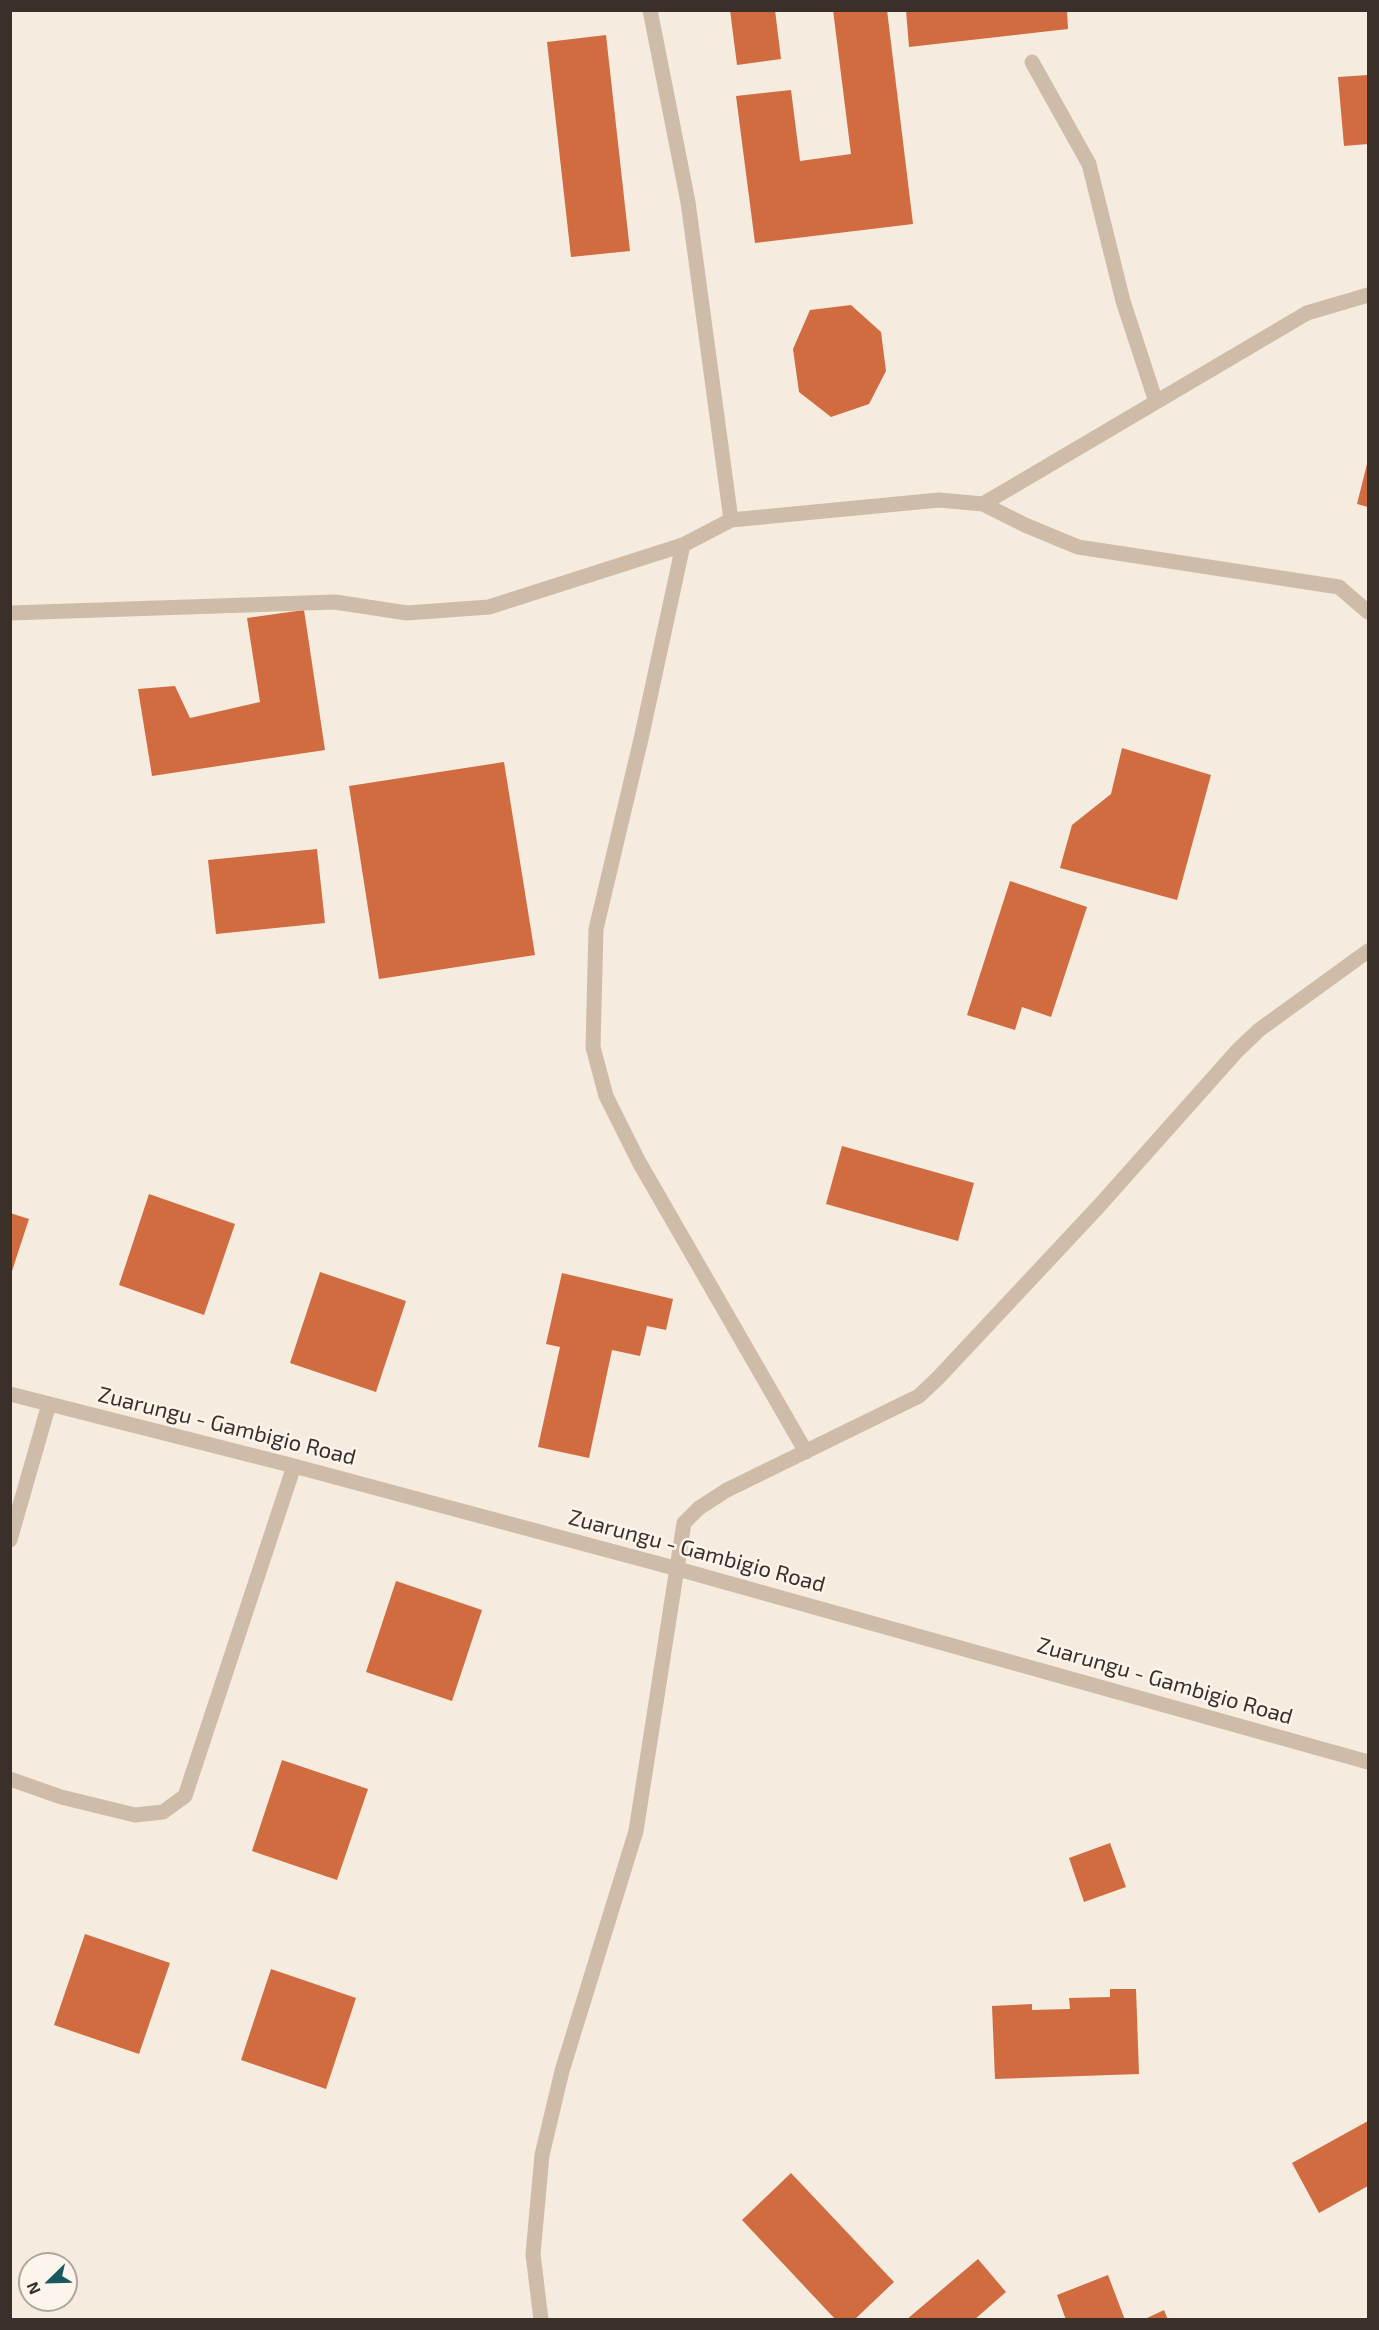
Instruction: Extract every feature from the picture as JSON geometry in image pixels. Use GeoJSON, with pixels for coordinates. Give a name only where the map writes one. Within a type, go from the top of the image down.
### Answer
{"type":"FeatureCollection","features":[{"type":"Feature","properties":{"kind":"street"},"geometry":{"type":"LineString","coordinates":[[650,10],[688,202],[731,520]]}},
{"type":"Feature","properties":{"kind":"street"},"geometry":{"type":"LineString","coordinates":[[1032,62],[1089,164],[1123,301],[1156,402]]}},
{"type":"Feature","properties":{"kind":"street"},"geometry":{"type":"LineString","coordinates":[[983,504],[1306,313],[1368,294]]}},
{"type":"Feature","properties":{"kind":"street"},"geometry":{"type":"LineString","coordinates":[[10,613],[335,602],[407,613],[489,607],[683,545],[731,520],[939,500],[983,504],[1025,525],[1078,547],[1339,587],[1368,612]]}},
{"type":"Feature","properties":{"kind":"street"},"geometry":{"type":"LineString","coordinates":[[683,545],[642,739],[596,929],[593,1047],[606,1096],[639,1162],[806,1452]]}},
{"type":"Feature","properties":{"kind":"street"},"geometry":{"type":"LineString","coordinates":[[542,2319],[533,2254],[542,2155],[562,2071],[636,1831],[684,1523],[699,1508],[728,1490],[919,1395],[938,1378],[1099,1206],[1237,1051],[1259,1030],[1368,951]]}},
{"type":"Feature","properties":{"kind":"street","name":"Zuarungu - Gambigio Road"},"geometry":{"type":"LineString","coordinates":[[10,1394],[294,1466],[678,1569],[1368,1762]]}},
{"type":"Feature","properties":{"kind":"street"},"geometry":{"type":"LineString","coordinates":[[10,1540],[49,1404]]}},
{"type":"Feature","properties":{"kind":"street"},"geometry":{"type":"LineString","coordinates":[[10,1779],[61,1797],[135,1815],[163,1812],[185,1796],[294,1466]]}},
{"type":"Feature","properties":{"kind":"building"},"geometry":{"type":"Polygon","coordinates":[[[730,10],[775,10],[781,59],[737,65],[730,10]]]}},
{"type":"Feature","properties":{"kind":"building"},"geometry":{"type":"Polygon","coordinates":[[[833,10],[887,10],[913,224],[755,243],[736,96],[791,90],[800,161],[851,154],[833,10]]]}},
{"type":"Feature","properties":{"kind":"building"},"geometry":{"type":"Polygon","coordinates":[[[906,10],[1067,10],[1068,29],[909,47],[906,10]]]}},
{"type":"Feature","properties":{"kind":"building"},"geometry":{"type":"Polygon","coordinates":[[[606,35],[630,251],[571,257],[547,42],[606,35]]]}},
{"type":"Feature","properties":{"kind":"building"},"geometry":{"type":"Polygon","coordinates":[[[1368,75],[1368,144],[1344,146],[1338,77],[1368,75]]]}},
{"type":"Feature","properties":{"kind":"building"},"geometry":{"type":"Polygon","coordinates":[[[851,305],[881,332],[886,371],[869,404],[831,417],[799,392],[793,349],[810,310],[851,305]]]}},
{"type":"Feature","properties":{"kind":"building"},"geometry":{"type":"Polygon","coordinates":[[[1368,460],[1368,507],[1357,504],[1368,460]]]}},
{"type":"Feature","properties":{"kind":"building"},"geometry":{"type":"Polygon","coordinates":[[[304,610],[325,750],[152,776],[138,689],[175,686],[190,718],[260,702],[247,618],[304,610]]]}},
{"type":"Feature","properties":{"kind":"building"},"geometry":{"type":"Polygon","coordinates":[[[1122,748],[1211,775],[1177,900],[1060,868],[1072,825],[1111,794],[1122,748]]]}},
{"type":"Feature","properties":{"kind":"building"},"geometry":{"type":"Polygon","coordinates":[[[504,762],[535,955],[379,979],[349,786],[504,762]]]}},
{"type":"Feature","properties":{"kind":"building"},"geometry":{"type":"Polygon","coordinates":[[[317,849],[325,923],[216,934],[208,860],[317,849]]]}},
{"type":"Feature","properties":{"kind":"building"},"geometry":{"type":"Polygon","coordinates":[[[1010,881],[1087,907],[1051,1017],[1022,1007],[1015,1030],[967,1015],[1010,881]]]}},
{"type":"Feature","properties":{"kind":"building"},"geometry":{"type":"Polygon","coordinates":[[[842,1146],[974,1183],[958,1241],[826,1204],[842,1146]]]}},
{"type":"Feature","properties":{"kind":"building"},"geometry":{"type":"Polygon","coordinates":[[[149,1194],[235,1224],[204,1315],[119,1285],[149,1194]]]}},
{"type":"Feature","properties":{"kind":"building"},"geometry":{"type":"Polygon","coordinates":[[[10,1213],[29,1219],[11,1274],[10,1274],[10,1213]]]}},
{"type":"Feature","properties":{"kind":"building"},"geometry":{"type":"Polygon","coordinates":[[[320,1272],[406,1301],[376,1392],[290,1363],[320,1272]]]}},
{"type":"Feature","properties":{"kind":"building"},"geometry":{"type":"Polygon","coordinates":[[[562,1273],[673,1299],[666,1330],[647,1326],[640,1356],[612,1350],[589,1458],[538,1447],[560,1347],[546,1344],[562,1273]]]}},
{"type":"Feature","properties":{"kind":"building"},"geometry":{"type":"Polygon","coordinates":[[[396,1581],[482,1610],[452,1701],[366,1672],[396,1581]]]}},
{"type":"Feature","properties":{"kind":"building"},"geometry":{"type":"Polygon","coordinates":[[[282,1760],[368,1789],[337,1880],[252,1851],[282,1760]]]}},
{"type":"Feature","properties":{"kind":"building"},"geometry":{"type":"Polygon","coordinates":[[[1110,1843],[1126,1887],[1084,1902],[1069,1858],[1110,1843]]]}},
{"type":"Feature","properties":{"kind":"building"},"geometry":{"type":"Polygon","coordinates":[[[85,1934],[170,1963],[139,2054],[54,2025],[85,1934]]]}},
{"type":"Feature","properties":{"kind":"building"},"geometry":{"type":"Polygon","coordinates":[[[271,1969],[356,1998],[326,2089],[241,2060],[271,1969]]]}},
{"type":"Feature","properties":{"kind":"building"},"geometry":{"type":"Polygon","coordinates":[[[1110,1989],[1136,1989],[1139,2074],[995,2079],[992,2006],[1032,2004],[1032,2010],[1070,2009],[1069,1998],[1110,1997],[1110,1989]]]}},
{"type":"Feature","properties":{"kind":"building"},"geometry":{"type":"Polygon","coordinates":[[[1368,2121],[1368,2186],[1319,2213],[1292,2163],[1368,2121]]]}},
{"type":"Feature","properties":{"kind":"building"},"geometry":{"type":"Polygon","coordinates":[[[791,2173],[894,2282],[854,2320],[836,2320],[742,2220],[791,2173]]]}},
{"type":"Feature","properties":{"kind":"building"},"geometry":{"type":"Polygon","coordinates":[[[978,2259],[1006,2292],[974,2320],[906,2320],[978,2259]]]}},
{"type":"Feature","properties":{"kind":"building"},"geometry":{"type":"Polygon","coordinates":[[[1108,2275],[1125,2320],[1066,2320],[1057,2295],[1108,2275]]]}},
{"type":"Feature","properties":{"kind":"building"},"geometry":{"type":"Polygon","coordinates":[[[1164,2310],[1168,2320],[1143,2320],[1164,2310]]]}}]}
